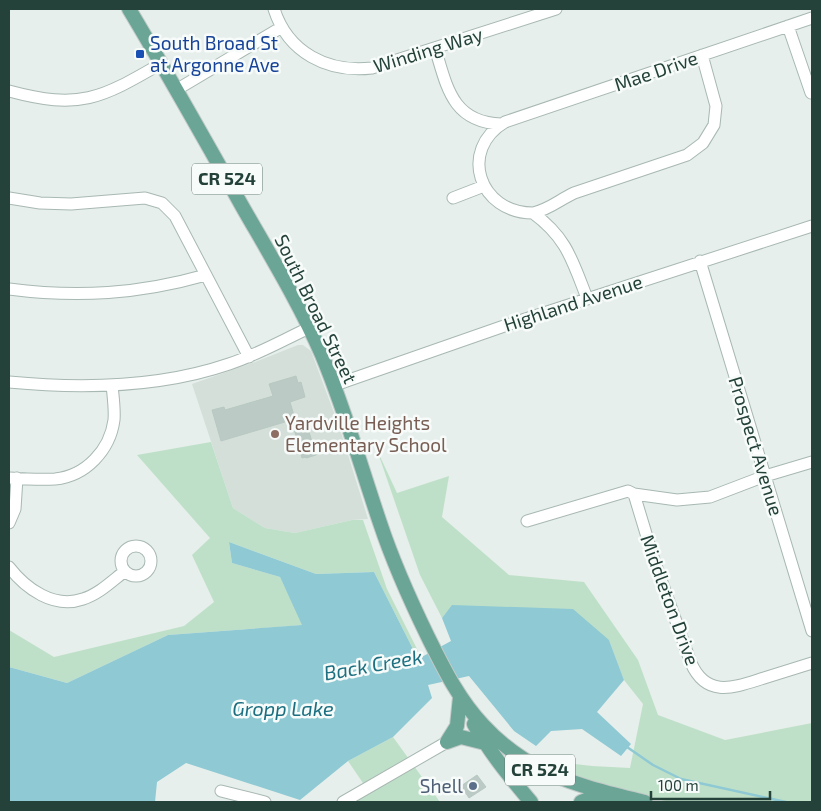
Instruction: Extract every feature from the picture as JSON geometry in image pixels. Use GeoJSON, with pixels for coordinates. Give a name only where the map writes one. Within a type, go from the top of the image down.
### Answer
{"type":"FeatureCollection","features":[{"type":"Feature","properties":{"kind":"main road","name":"South Broad Street"},"geometry":{"type":"LineString","coordinates":[[129,9],[162,63],[309,328],[335,385],[381,526],[400,575],[430,640],[485,743],[504,771],[531,802]]}},
{"type":"Feature","properties":{"kind":"main road","name":"South Broad Street"},"geometry":{"type":"LineString","coordinates":[[458,694],[493,736],[524,761],[560,779],[577,785],[640,801]]}},
{"type":"Feature","properties":{"kind":"main road"},"geometry":{"type":"LineString","coordinates":[[447,742],[457,726],[458,694]]}},
{"type":"Feature","properties":{"kind":"main road"},"geometry":{"type":"LineString","coordinates":[[447,742],[461,736],[485,743]]}},
{"type":"Feature","properties":{"kind":"main road"},"geometry":{"type":"LineString","coordinates":[[504,771],[526,802]]}},
{"type":"Feature","properties":{"kind":"main road"},"geometry":{"type":"LineString","coordinates":[[581,802],[600,797],[640,801]]}},
{"type":"Feature","properties":{"kind":"street","name":"Winding Way"},"geometry":{"type":"LineString","coordinates":[[274,9],[282,27],[293,42],[310,56],[321,62],[345,69],[372,68],[556,9]]}},
{"type":"Feature","properties":{"kind":"street","name":"Mae Drive"},"geometry":{"type":"LineString","coordinates":[[501,124],[812,18]]}},
{"type":"Feature","properties":{"kind":"street"},"geometry":{"type":"LineString","coordinates":[[788,26],[811,93]]}},
{"type":"Feature","properties":{"kind":"street"},"geometry":{"type":"LineString","coordinates":[[176,90],[282,27]]}},
{"type":"Feature","properties":{"kind":"street"},"geometry":{"type":"LineString","coordinates":[[435,48],[449,92],[456,103],[471,117],[480,121],[501,124]]}},
{"type":"Feature","properties":{"kind":"street"},"geometry":{"type":"LineString","coordinates":[[501,124],[492,131],[482,148],[479,168],[484,186],[495,201],[503,207],[522,213],[533,213],[548,208],[574,193],[687,155],[703,143],[714,125],[716,106],[702,55]]}},
{"type":"Feature","properties":{"kind":"street"},"geometry":{"type":"LineString","coordinates":[[9,91],[51,100],[80,100],[110,92],[162,63]]}},
{"type":"Feature","properties":{"kind":"street"},"geometry":{"type":"LineString","coordinates":[[453,198],[484,186]]}},
{"type":"Feature","properties":{"kind":"street"},"geometry":{"type":"LineString","coordinates":[[9,198],[40,203],[71,204],[135,198],[154,200],[169,209],[175,216],[249,357]]}},
{"type":"Feature","properties":{"kind":"street"},"geometry":{"type":"LineString","coordinates":[[533,213],[546,223],[563,242],[587,298]]}},
{"type":"Feature","properties":{"kind":"street","name":"Highland Avenue"},"geometry":{"type":"LineString","coordinates":[[335,385],[587,298],[812,226]]}},
{"type":"Feature","properties":{"kind":"street","name":"Prospect Avenue"},"geometry":{"type":"LineString","coordinates":[[700,261],[812,631]]}},
{"type":"Feature","properties":{"kind":"street"},"geometry":{"type":"LineString","coordinates":[[9,289],[64,294],[115,293],[152,288],[206,275]]}},
{"type":"Feature","properties":{"kind":"street"},"geometry":{"type":"LineString","coordinates":[[9,382],[78,386],[112,385],[159,380],[195,373],[249,357],[309,328]]}},
{"type":"Feature","properties":{"kind":"street"},"geometry":{"type":"LineString","coordinates":[[9,523],[14,509],[13,478],[46,479],[67,476],[96,459],[109,439],[113,428],[112,385]]}},
{"type":"Feature","properties":{"kind":"street"},"geometry":{"type":"LineString","coordinates":[[527,521],[628,491],[634,494],[677,500],[710,497],[765,476],[812,462]]}},
{"type":"Feature","properties":{"kind":"street","name":"Middleton Drive"},"geometry":{"type":"LineString","coordinates":[[634,494],[654,560],[685,646],[695,671],[700,678],[716,687],[732,688],[812,663]]}},
{"type":"Feature","properties":{"kind":"street"},"geometry":{"type":"LineString","coordinates":[[9,567],[32,590],[52,600],[62,602],[82,599],[92,595],[125,571]]}},
{"type":"Feature","properties":{"kind":"street"},"geometry":{"type":"LineString","coordinates":[[343,802],[447,742]]}},
{"type":"Feature","properties":{"kind":"street"},"geometry":{"type":"LineString","coordinates":[[220,791],[265,802]]}},
{"type":"Feature","properties":{"kind":"shaded area","name":"Yardville Heights Elementary School"},"geometry":{"type":"Polygon","coordinates":[[[298,345],[303,345],[311,351],[339,426],[368,519],[352,520],[295,533],[265,528],[233,508],[192,384],[298,345]]]}},
{"type":"Feature","properties":{"kind":"green space"},"geometry":{"type":"Polygon","coordinates":[[[211,442],[233,508],[265,528],[295,533],[352,520],[363,520],[387,589],[421,657],[418,659],[374,572],[316,574],[229,542],[232,563],[280,577],[303,625],[168,635],[67,683],[9,667],[9,630],[54,657],[184,626],[214,602],[192,555],[210,538],[137,455],[211,442]]]}},
{"type":"Feature","properties":{"kind":"green space"},"geometry":{"type":"Polygon","coordinates":[[[377,450],[397,493],[449,476],[442,517],[509,575],[584,582],[638,660],[658,715],[725,740],[812,723],[812,802],[669,802],[582,779],[541,760],[630,768],[643,704],[624,680],[609,640],[453,605],[442,618],[420,575],[377,450]]]}},
{"type":"Feature","properties":{"kind":"green space"},"geometry":{"type":"Polygon","coordinates":[[[393,737],[440,802],[340,802],[365,786],[348,761],[393,737]]]}},
{"type":"Feature","properties":{"kind":"water","name":"Gropp Lake"},"geometry":{"type":"Polygon","coordinates":[[[229,542],[316,574],[374,572],[418,659],[451,641],[442,618],[452,605],[573,609],[609,640],[624,680],[597,712],[631,744],[621,756],[582,729],[551,731],[536,746],[514,731],[469,676],[428,685],[432,698],[393,737],[348,761],[300,800],[186,763],[157,782],[155,802],[9,802],[9,667],[67,683],[168,635],[302,625],[280,577],[232,563],[229,542]]]}},
{"type":"Feature","properties":{"kind":"building"},"geometry":{"type":"Polygon","coordinates":[[[296,376],[298,383],[301,382],[305,397],[290,402],[295,419],[221,441],[212,410],[224,407],[225,410],[273,396],[269,384],[296,376]]]}},
{"type":"Feature","properties":{"kind":"building"},"geometry":{"type":"Polygon","coordinates":[[[306,422],[316,455],[302,458],[293,425],[306,422]]]}},
{"type":"Feature","properties":{"kind":"building","name":"Shell"},"geometry":{"type":"Polygon","coordinates":[[[477,775],[486,787],[469,798],[461,786],[477,775]]]}},
{"type":"Feature","properties":{"kind":"waterway","name":"Back Creek"},"geometry":{"type":"LineString","coordinates":[[627,747],[653,765],[681,779],[786,802]]}},
{"type":"Feature","properties":{"kind":"place","name":"South Broad St at Argonne Ave"},"geometry":{"type":"Point","coordinates":[140,54]}},
{"type":"Feature","properties":{"kind":"place","name":"Yardville Heights Elementary School"},"geometry":{"type":"Point","coordinates":[275,434]}},
{"type":"Feature","properties":{"kind":"place","name":"Shell"},"geometry":{"type":"Point","coordinates":[473,786]}}]}
